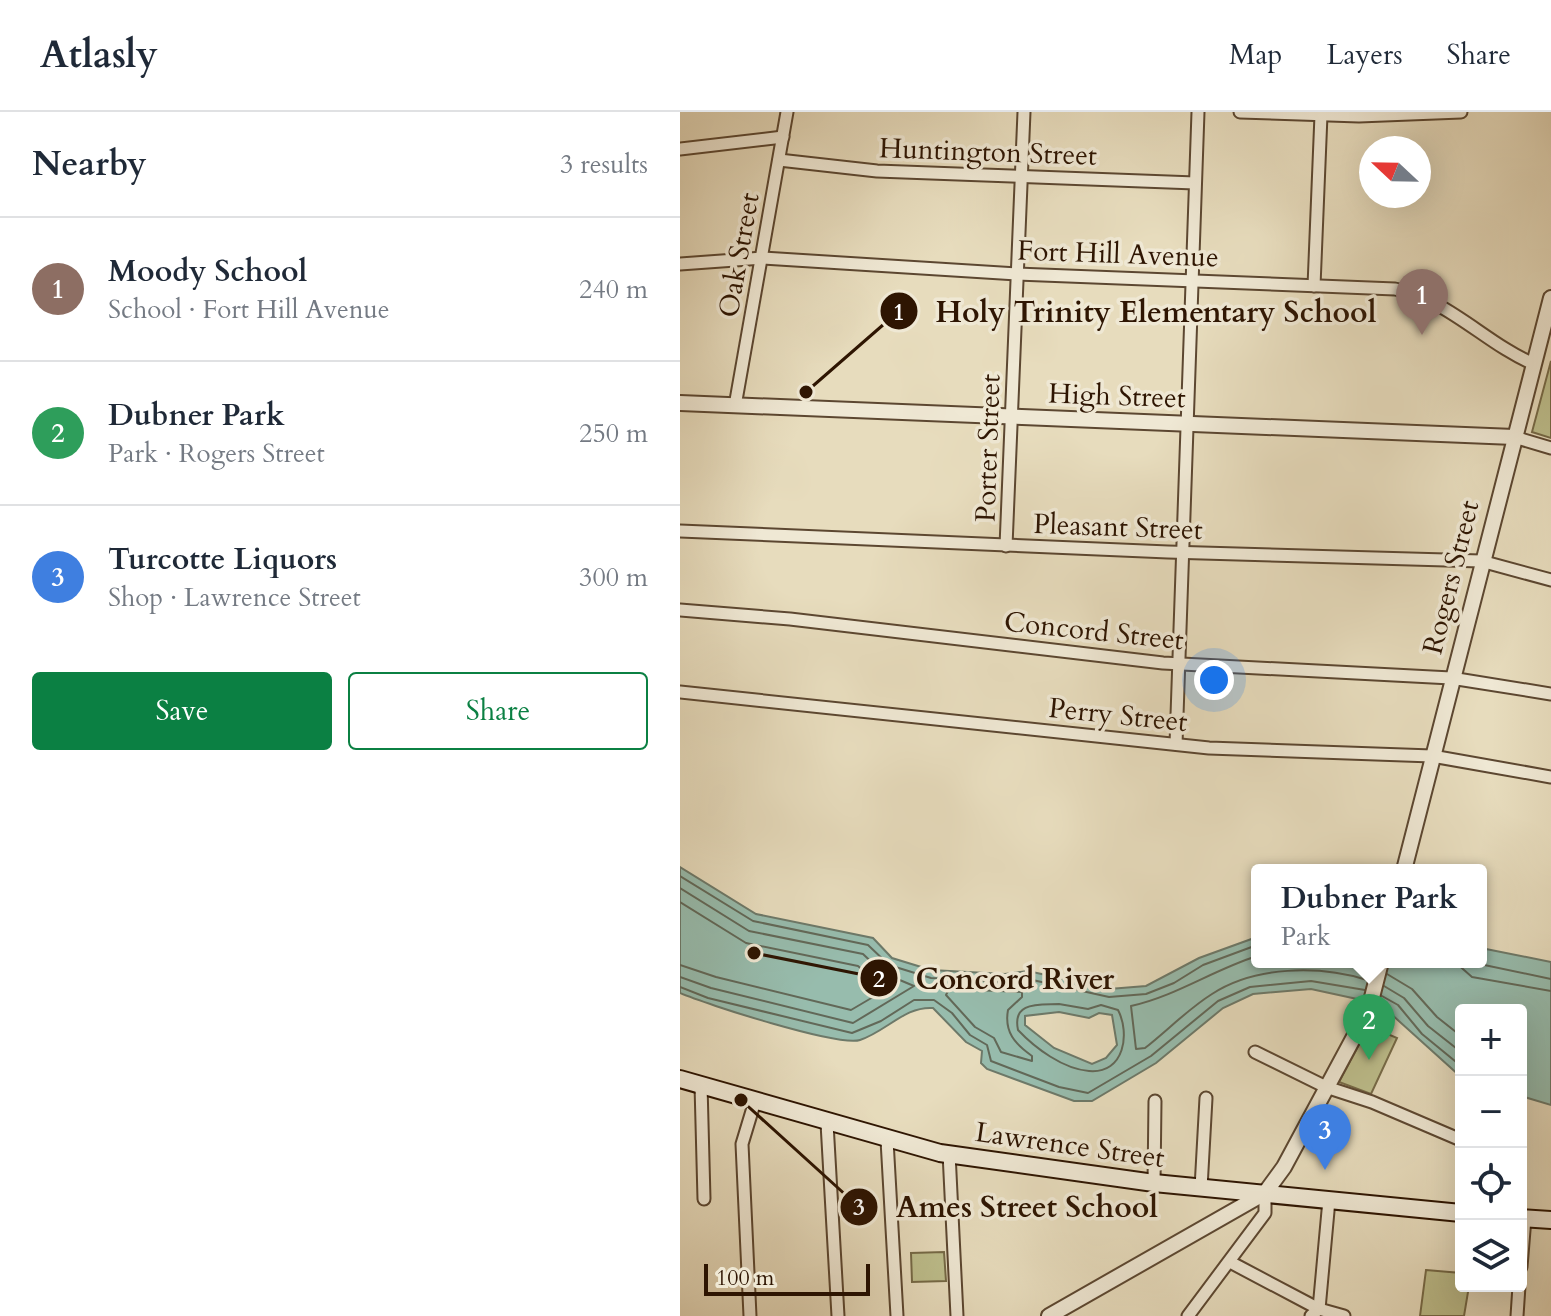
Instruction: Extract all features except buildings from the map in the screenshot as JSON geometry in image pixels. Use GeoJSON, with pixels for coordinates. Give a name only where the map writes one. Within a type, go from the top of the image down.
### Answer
{"type":"FeatureCollection","features":[{"type":"Feature","properties":{"kind":"main road","name":"Lawrence Street"},"geometry":{"type":"LineString","coordinates":[[680,1079],[887,1140],[949,1153],[1154,1183],[1455,1212]]}},
{"type":"Feature","properties":{"kind":"main road"},"geometry":{"type":"LineString","coordinates":[[1527,1218],[1551,1220]]}},
{"type":"Feature","properties":{"kind":"street","name":"Oak Street"},"geometry":{"type":"LineString","coordinates":[[735,406],[787,112]]}},
{"type":"Feature","properties":{"kind":"street","name":"Porter Street"},"geometry":{"type":"LineString","coordinates":[[1006,546],[1024,112]]}},
{"type":"Feature","properties":{"kind":"street"},"geometry":{"type":"LineString","coordinates":[[1176,744],[1190,424],[1198,112]]}},
{"type":"Feature","properties":{"kind":"street"},"geometry":{"type":"LineString","coordinates":[[1240,112],[1321,115],[1461,112]]}},
{"type":"Feature","properties":{"kind":"street"},"geometry":{"type":"LineString","coordinates":[[1314,286],[1321,115]]}},
{"type":"Feature","properties":{"kind":"street"},"geometry":{"type":"LineString","coordinates":[[680,149],[783,137]]}},
{"type":"Feature","properties":{"kind":"street","name":"Huntington Street"},"geometry":{"type":"LineString","coordinates":[[779,160],[833,168],[1195,183]]}},
{"type":"Feature","properties":{"kind":"street","name":"Fort Hill Avenue"},"geometry":{"type":"LineString","coordinates":[[680,264],[763,258],[1017,274],[1411,292],[1534,364]]}},
{"type":"Feature","properties":{"kind":"street","name":"Rogers Street"},"geometry":{"type":"LineString","coordinates":[[1405,864],[1551,298]]}},
{"type":"Feature","properties":{"kind":"street","name":"High Street"},"geometry":{"type":"LineString","coordinates":[[680,403],[1514,437],[1551,448]]}},
{"type":"Feature","properties":{"kind":"street","name":"Pleasant Street"},"geometry":{"type":"LineString","coordinates":[[680,531],[1185,553],[1481,561],[1551,580]]}},
{"type":"Feature","properties":{"kind":"street","name":"Concord Street"},"geometry":{"type":"LineString","coordinates":[[680,610],[790,619],[1179,664],[1451,678],[1551,694]]}},
{"type":"Feature","properties":{"kind":"street","name":"Perry Street"},"geometry":{"type":"LineString","coordinates":[[680,692],[1176,744],[1432,756],[1551,777]]}},
{"type":"Feature","properties":{"kind":"street"},"geometry":{"type":"LineString","coordinates":[[1049,1316],[1209,1222],[1265,1193],[1284,1167],[1365,1016],[1379,968]]}},
{"type":"Feature","properties":{"kind":"street"},"geometry":{"type":"LineString","coordinates":[[1255,1052],[1326,1087],[1372,1102],[1455,1137]]}},
{"type":"Feature","properties":{"kind":"street"},"geometry":{"type":"LineString","coordinates":[[701,1085],[704,1199]]}},
{"type":"Feature","properties":{"kind":"street"},"geometry":{"type":"LineString","coordinates":[[1201,1188],[1206,1098]]}},
{"type":"Feature","properties":{"kind":"street"},"geometry":{"type":"LineString","coordinates":[[750,1316],[742,1144],[755,1101]]}},
{"type":"Feature","properties":{"kind":"street"},"geometry":{"type":"LineString","coordinates":[[1154,1183],[1155,1101]]}},
{"type":"Feature","properties":{"kind":"street"},"geometry":{"type":"LineString","coordinates":[[827,1123],[838,1316]]}},
{"type":"Feature","properties":{"kind":"street"},"geometry":{"type":"LineString","coordinates":[[887,1140],[897,1316]]}},
{"type":"Feature","properties":{"kind":"street"},"geometry":{"type":"LineString","coordinates":[[949,1153],[957,1316]]}},
{"type":"Feature","properties":{"kind":"street"},"geometry":{"type":"LineString","coordinates":[[1188,1316],[1265,1213],[1265,1193]]}},
{"type":"Feature","properties":{"kind":"street"},"geometry":{"type":"LineString","coordinates":[[1315,1312],[1329,1200]]}},
{"type":"Feature","properties":{"kind":"street"},"geometry":{"type":"LineString","coordinates":[[1230,1262],[1315,1312],[1344,1316]]}},
{"type":"Feature","properties":{"kind":"street"},"geometry":{"type":"LineString","coordinates":[[1517,1316],[1519,1292]]}},
{"type":"Feature","properties":{"kind":"green space"},"geometry":{"type":"Polygon","coordinates":[[[1551,361],[1551,438],[1532,432],[1551,361]]]}},
{"type":"Feature","properties":{"kind":"green space"},"geometry":{"type":"Polygon","coordinates":[[[1369,1026],[1397,1038],[1371,1094],[1339,1082],[1369,1026]]]}},
{"type":"Feature","properties":{"kind":"green space"},"geometry":{"type":"Polygon","coordinates":[[[944,1252],[946,1281],[912,1282],[911,1253],[944,1252]]]}},
{"type":"Feature","properties":{"kind":"green space"},"geometry":{"type":"Polygon","coordinates":[[[1426,1270],[1455,1272],[1455,1292],[1468,1292],[1464,1316],[1420,1316],[1426,1270]]]}},
{"type":"Feature","properties":{"kind":"water"},"geometry":{"type":"Polygon","coordinates":[[[680,867],[756,914],[873,938],[892,958],[931,970],[1005,974],[1028,971],[1109,989],[1146,986],[1199,958],[1251,939],[1251,968],[1487,968],[1487,949],[1551,962],[1551,1105],[1527,1098],[1527,1004],[1455,1004],[1455,1072],[1380,1004],[1311,989],[1253,994],[1223,1008],[1156,1063],[1092,1101],[1074,1101],[987,1069],[981,1063],[982,1051],[966,1042],[933,1008],[914,1011],[860,1040],[827,1037],[680,993],[680,867]],[[1059,1012],[1025,1016],[1025,1025],[1054,1048],[1092,1064],[1106,1058],[1117,1045],[1112,1015],[1099,1013],[1089,1018],[1059,1012]]]}},
{"type":"Feature","properties":{"kind":"place","name":"Moody School"},"geometry":{"type":"Point","coordinates":[1422,335]}},
{"type":"Feature","properties":{"kind":"place","name":"Holy Trinity Elementary School"},"geometry":{"type":"Point","coordinates":[806,392]}},
{"type":"Feature","properties":{"kind":"place","name":"Concord River"},"geometry":{"type":"Point","coordinates":[754,953]}},
{"type":"Feature","properties":{"kind":"place","name":"Dubner Park"},"geometry":{"type":"Point","coordinates":[1369,1060]}},
{"type":"Feature","properties":{"kind":"place","name":"Ames Street School"},"geometry":{"type":"Point","coordinates":[741,1100]}},
{"type":"Feature","properties":{"kind":"place","name":"Turcotte Liquors"},"geometry":{"type":"Point","coordinates":[1325,1170]}}]}
